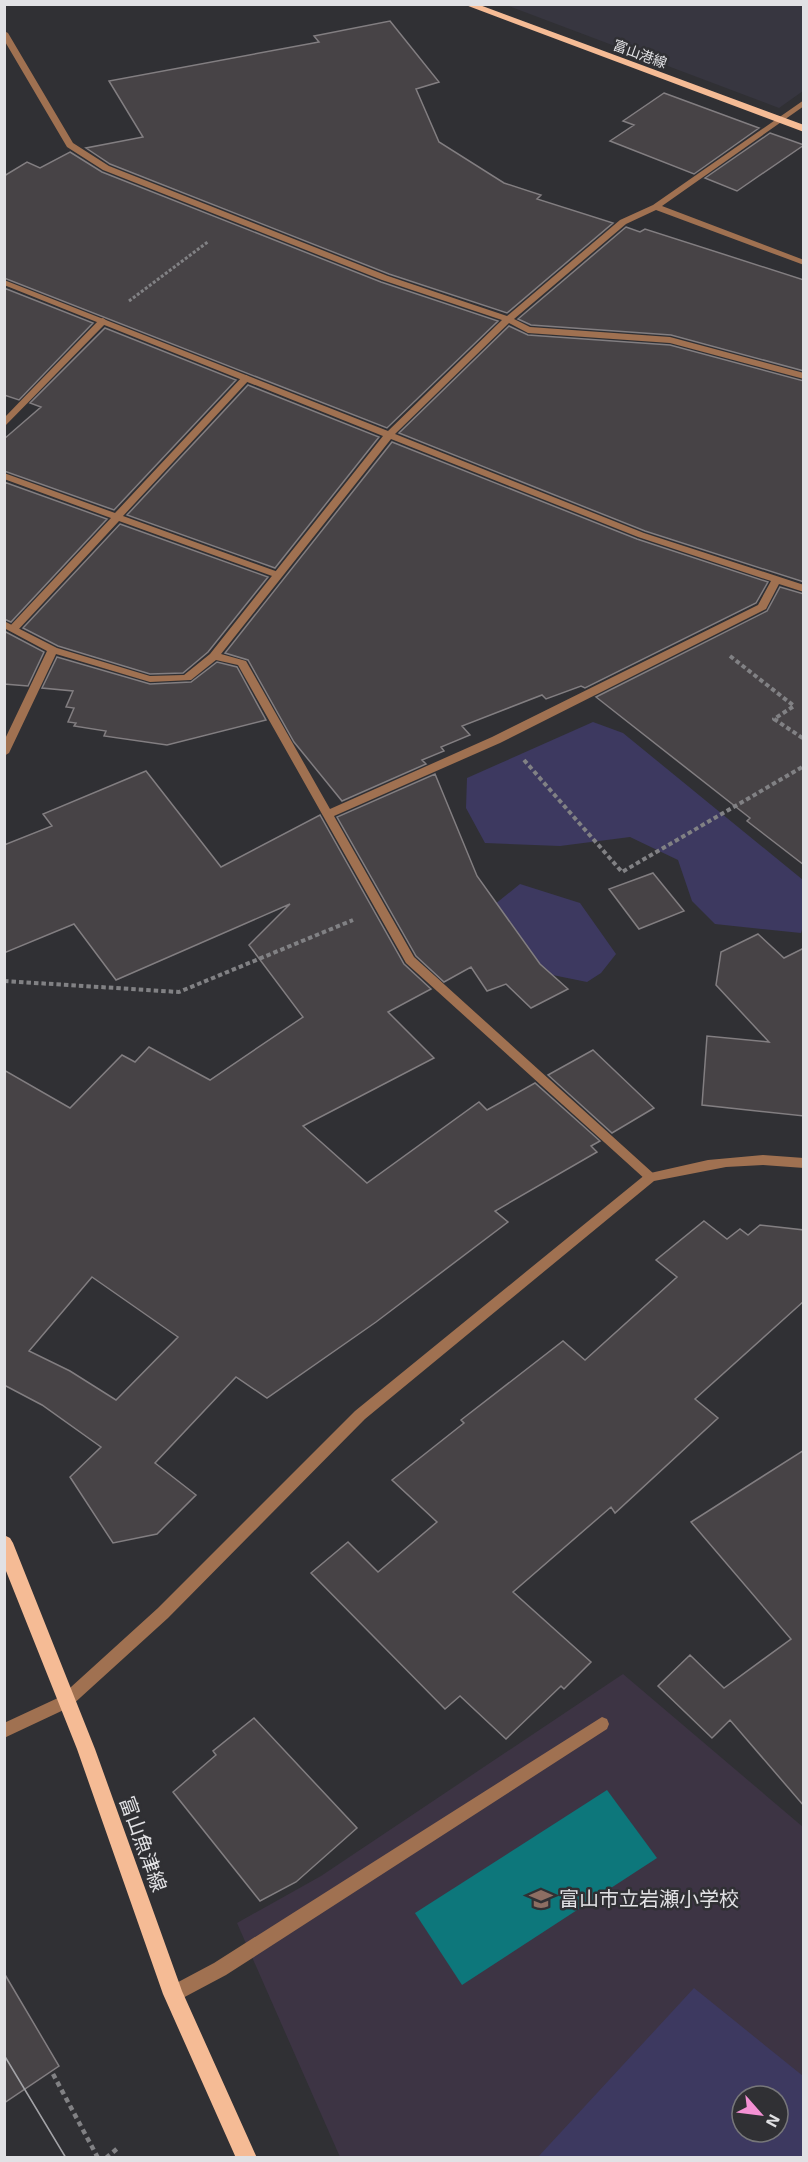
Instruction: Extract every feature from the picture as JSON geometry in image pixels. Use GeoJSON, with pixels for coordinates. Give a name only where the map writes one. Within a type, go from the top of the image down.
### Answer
{"type":"FeatureCollection","features":[{"type":"Feature","properties":{"kind":"main road","name":"富山港線"},"geometry":{"type":"LineString","coordinates":[[467,4],[804,129]]}},
{"type":"Feature","properties":{"kind":"main road","name":"富山魚津線"},"geometry":{"type":"LineString","coordinates":[[4,1543],[65,1702],[86,1749],[173,1994],[247,2157]]}},
{"type":"Feature","properties":{"kind":"street"},"geometry":{"type":"LineString","coordinates":[[5,35],[70,145],[106,168],[386,278],[508,319],[528,330],[670,340],[804,376]]}},
{"type":"Feature","properties":{"kind":"street"},"geometry":{"type":"LineString","coordinates":[[246,378],[9,626],[53,650],[150,679],[187,678],[214,656],[389,435],[508,319],[623,222],[656,207],[776,119],[804,102]]}},
{"type":"Feature","properties":{"kind":"street"},"geometry":{"type":"LineString","coordinates":[[656,207],[804,263]]}},
{"type":"Feature","properties":{"kind":"street"},"geometry":{"type":"LineString","coordinates":[[4,282],[641,535],[804,589]]}},
{"type":"Feature","properties":{"kind":"street"},"geometry":{"type":"LineString","coordinates":[[4,424],[102,321]]}},
{"type":"Feature","properties":{"kind":"street"},"geometry":{"type":"LineString","coordinates":[[4,476],[278,575]]}},
{"type":"Feature","properties":{"kind":"street"},"geometry":{"type":"LineString","coordinates":[[328,813],[504,736],[762,607],[776,581]]}},
{"type":"Feature","properties":{"kind":"street"},"geometry":{"type":"LineString","coordinates":[[4,753],[53,650]]}},
{"type":"Feature","properties":{"kind":"street"},"geometry":{"type":"LineString","coordinates":[[214,656],[242,663],[410,960],[650,1177]]}},
{"type":"Feature","properties":{"kind":"street"},"geometry":{"type":"LineString","coordinates":[[4,1731],[65,1702],[163,1613],[360,1415],[650,1177],[704,1163],[763,1158],[804,1163]]}},
{"type":"Feature","properties":{"kind":"street"},"geometry":{"type":"LineString","coordinates":[[173,1994],[220,1969],[602,1724]]}},
{"type":"Feature","properties":{"kind":"path"},"geometry":{"type":"LineString","coordinates":[[102,321],[236,220]]}},
{"type":"Feature","properties":{"kind":"path"},"geometry":{"type":"LineString","coordinates":[[705,636],[794,706],[774,718],[804,739]]}},
{"type":"Feature","properties":{"kind":"path"},"geometry":{"type":"LineString","coordinates":[[504,736],[622,872],[804,766]]}},
{"type":"Feature","properties":{"kind":"path"},"geometry":{"type":"LineString","coordinates":[[4,981],[179,992],[382,909]]}},
{"type":"Feature","properties":{"kind":"path"},"geometry":{"type":"LineString","coordinates":[[53,2074],[98,2157]]}},
{"type":"Feature","properties":{"kind":"path"},"geometry":{"type":"LineString","coordinates":[[106,2157],[119,2147]]}},
{"type":"Feature","properties":{"kind":"shaded area"},"geometry":{"type":"Polygon","coordinates":[[[506,5],[803,5],[803,91],[779,108],[506,5]]]}},
{"type":"Feature","properties":{"kind":"shaded area"},"geometry":{"type":"Polygon","coordinates":[[[593,722],[623,733],[803,880],[801,933],[715,924],[692,901],[678,860],[630,837],[560,846],[485,843],[466,808],[467,778],[593,722]]]}},
{"type":"Feature","properties":{"kind":"shaded area"},"geometry":{"type":"Polygon","coordinates":[[[520,884],[580,903],[616,954],[601,973],[587,982],[518,968],[484,913],[520,884]]]}},
{"type":"Feature","properties":{"kind":"shaded area","name":"富山市立岩瀬小学校"},"geometry":{"type":"Polygon","coordinates":[[[623,1674],[803,1827],[803,2157],[340,2157],[237,1923],[321,1876],[623,1674]]]}},
{"type":"Feature","properties":{"kind":"shaded area"},"geometry":{"type":"Polygon","coordinates":[[[694,1988],[803,2076],[803,2157],[538,2157],[694,1988]]]}},
{"type":"Feature","properties":{"kind":"water"},"geometry":{"type":"Polygon","coordinates":[[[607,1790],[657,1858],[462,1985],[415,1913],[607,1790]]]}},
{"type":"Feature","properties":{"kind":"building"},"geometry":{"type":"Polygon","coordinates":[[[390,21],[439,82],[416,89],[439,142],[504,183],[541,195],[537,199],[613,223],[507,313],[389,274],[110,164],[86,148],[143,137],[109,81],[319,42],[314,36],[390,21]]]}},
{"type":"Feature","properties":{"kind":"building"},"geometry":{"type":"Polygon","coordinates":[[[664,93],[759,128],[694,174],[610,141],[634,125],[623,121],[664,93]]]}},
{"type":"Feature","properties":{"kind":"building"},"geometry":{"type":"Polygon","coordinates":[[[770,133],[804,145],[737,191],[705,178],[770,133]]]}},
{"type":"Feature","properties":{"kind":"building"},"geometry":{"type":"Polygon","coordinates":[[[70,152],[102,172],[381,282],[498,321],[387,428],[4,278],[4,176],[27,162],[40,168],[70,152]]]}},
{"type":"Feature","properties":{"kind":"building"},"geometry":{"type":"Polygon","coordinates":[[[626,227],[640,232],[645,229],[804,280],[804,371],[671,335],[531,325],[518,319],[626,227]]]}},
{"type":"Feature","properties":{"kind":"building"},"geometry":{"type":"Polygon","coordinates":[[[4,288],[93,323],[19,400],[4,395],[4,288]]]}},
{"type":"Feature","properties":{"kind":"building"},"geometry":{"type":"Polygon","coordinates":[[[509,326],[528,335],[670,345],[804,381],[804,582],[645,531],[399,433],[509,326]]]}},
{"type":"Feature","properties":{"kind":"building"},"geometry":{"type":"Polygon","coordinates":[[[105,328],[236,380],[114,510],[4,471],[4,439],[41,407],[30,403],[105,328]]]}},
{"type":"Feature","properties":{"kind":"building"},"geometry":{"type":"Polygon","coordinates":[[[248,385],[379,437],[275,568],[127,515],[248,385]]]}},
{"type":"Feature","properties":{"kind":"building"},"geometry":{"type":"Polygon","coordinates":[[[392,442],[637,539],[768,582],[756,603],[585,688],[581,686],[546,699],[542,695],[462,726],[470,735],[441,747],[444,751],[422,760],[426,764],[342,801],[294,742],[248,660],[225,653],[392,442]]]}},
{"type":"Feature","properties":{"kind":"building"},"geometry":{"type":"Polygon","coordinates":[[[4,482],[107,519],[11,622],[4,619],[4,482]]]}},
{"type":"Feature","properties":{"kind":"building"},"geometry":{"type":"Polygon","coordinates":[[[120,524],[268,577],[208,652],[183,673],[150,674],[58,646],[23,628],[120,524]]]}},
{"type":"Feature","properties":{"kind":"building"},"geometry":{"type":"Polygon","coordinates":[[[780,587],[804,594],[804,865],[747,821],[750,818],[596,697],[767,611],[780,587]]]}},
{"type":"Feature","properties":{"kind":"building"},"geometry":{"type":"Polygon","coordinates":[[[4,631],[44,652],[28,686],[4,684],[4,631]]]}},
{"type":"Feature","properties":{"kind":"building"},"geometry":{"type":"Polygon","coordinates":[[[57,657],[150,684],[191,682],[217,662],[237,667],[266,720],[167,745],[104,736],[106,731],[74,726],[76,723],[68,722],[74,708],[66,707],[73,691],[42,688],[57,657]]]}},
{"type":"Feature","properties":{"kind":"building"},"geometry":{"type":"Polygon","coordinates":[[[146,771],[221,867],[320,815],[404,964],[431,989],[388,1012],[434,1058],[303,1126],[367,1183],[479,1102],[487,1110],[535,1083],[600,1141],[591,1146],[597,1152],[495,1211],[508,1222],[376,1322],[267,1398],[236,1377],[155,1463],[196,1495],[157,1534],[113,1543],[70,1477],[101,1447],[42,1405],[4,1385],[4,1070],[70,1108],[122,1055],[135,1062],[149,1047],[210,1080],[303,1017],[249,945],[290,904],[116,980],[74,924],[4,953],[4,845],[52,826],[43,814],[146,771]],[[92,1277],[29,1351],[70,1371],[116,1400],[178,1337],[92,1277]]]}},
{"type":"Feature","properties":{"kind":"building"},"geometry":{"type":"Polygon","coordinates":[[[435,774],[477,876],[540,964],[568,989],[531,1008],[506,984],[487,991],[471,967],[444,982],[416,956],[337,817],[435,774]]]}},
{"type":"Feature","properties":{"kind":"building"},"geometry":{"type":"Polygon","coordinates":[[[653,873],[684,911],[639,929],[609,889],[653,873]]]}},
{"type":"Feature","properties":{"kind":"building"},"geometry":{"type":"Polygon","coordinates":[[[758,934],[784,958],[804,948],[804,1116],[702,1105],[707,1036],[769,1042],[716,985],[721,952],[758,934]]]}},
{"type":"Feature","properties":{"kind":"building"},"geometry":{"type":"Polygon","coordinates":[[[593,1050],[654,1108],[612,1133],[548,1075],[593,1050]]]}},
{"type":"Feature","properties":{"kind":"building"},"geometry":{"type":"Polygon","coordinates":[[[704,1221],[727,1239],[740,1229],[748,1235],[760,1225],[804,1230],[804,1301],[695,1399],[718,1418],[615,1513],[611,1507],[513,1592],[591,1662],[564,1689],[561,1686],[506,1739],[460,1696],[445,1709],[311,1573],[348,1542],[378,1572],[437,1522],[392,1480],[464,1423],[461,1420],[563,1341],[585,1360],[677,1277],[656,1260],[704,1221]]]}},
{"type":"Feature","properties":{"kind":"building"},"geometry":{"type":"Polygon","coordinates":[[[804,1450],[804,1806],[730,1720],[712,1738],[658,1686],[690,1655],[724,1688],[791,1639],[691,1522],[804,1450]]]}},
{"type":"Feature","properties":{"kind":"building"},"geometry":{"type":"Polygon","coordinates":[[[254,1718],[357,1828],[296,1882],[260,1901],[173,1792],[216,1755],[213,1751],[254,1718]]]}},
{"type":"Feature","properties":{"kind":"building"},"geometry":{"type":"Polygon","coordinates":[[[4,1973],[59,2066],[4,2103],[4,1973]]]}},
{"type":"Feature","properties":{"kind":"tram line"},"geometry":{"type":"LineString","coordinates":[[4,2055],[66,2158]]}},
{"type":"Feature","properties":{"kind":"place","name":"富山市立岩瀬小学校"},"geometry":{"type":"Point","coordinates":[541,1899]}}]}
